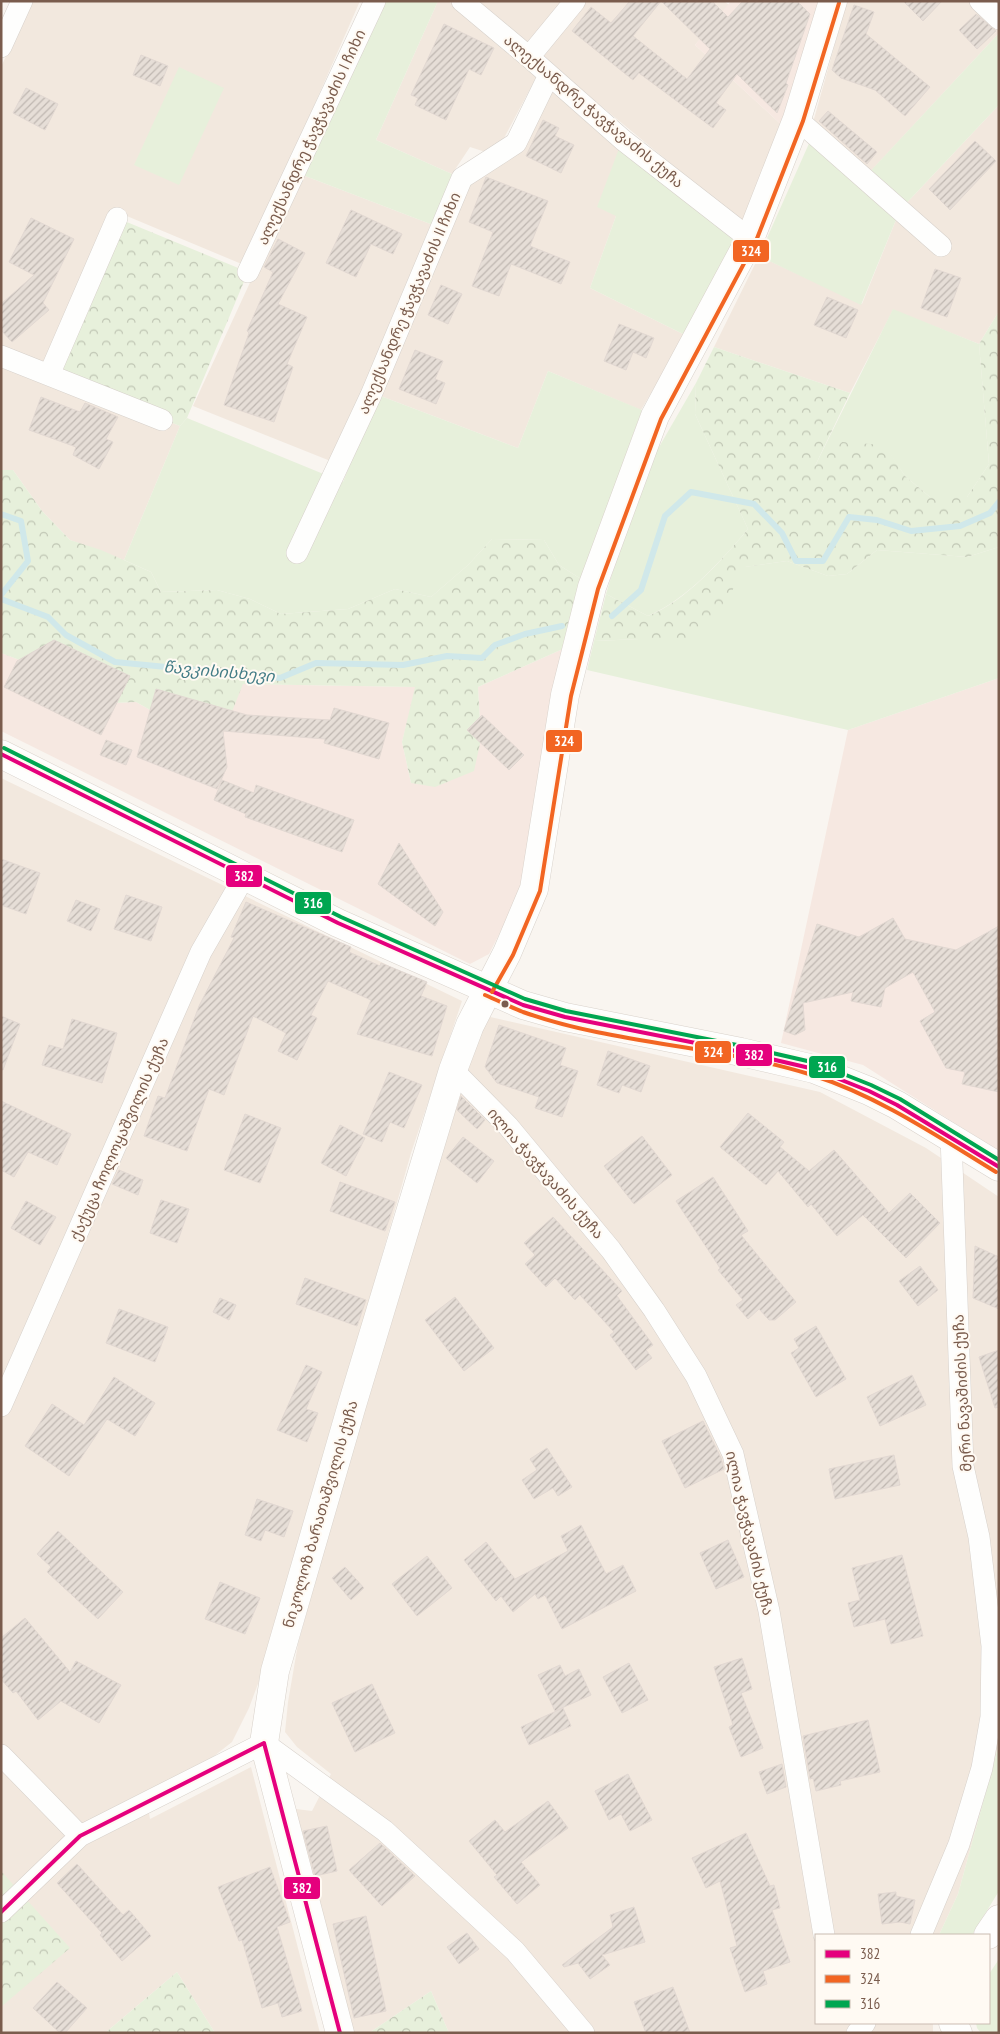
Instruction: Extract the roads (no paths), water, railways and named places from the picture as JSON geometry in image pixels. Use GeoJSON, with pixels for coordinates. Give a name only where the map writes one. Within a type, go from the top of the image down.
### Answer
{"type":"FeatureCollection","features":[{"type":"Feature","properties":{"kind":"main road","name":"ნიკოლოზ ბარათაშვილის ქუჩა"},"geometry":{"type":"LineString","coordinates":[[264,1743],[275,1670],[352,1405],[453,1070],[470,1025],[506,953],[534,889],[564,695],[592,587],[655,416],[750,239],[797,119],[833,1]]}},
{"type":"Feature","properties":{"kind":"main road"},"geometry":{"type":"LineString","coordinates":[[1,754],[338,923],[523,1005],[565,1017],[741,1052],[814,1069],[898,1105],[999,1167]]}},
{"type":"Feature","properties":{"kind":"main road"},"geometry":{"type":"LineString","coordinates":[[264,1743],[340,2033]]}},
{"type":"Feature","properties":{"kind":"main road"},"geometry":{"type":"LineString","coordinates":[[989,1934],[999,1919]]}},
{"type":"Feature","properties":{"kind":"street"},"geometry":{"type":"LineString","coordinates":[[1,47],[22,1]]}},
{"type":"Feature","properties":{"kind":"street","name":"ალექსანდრე ჭავჭავაძის I ჩიხი"},"geometry":{"type":"LineString","coordinates":[[248,272],[374,1]]}},
{"type":"Feature","properties":{"kind":"street","name":"ალექსანდრე ჭავჭავაძის ქუჩა"},"geometry":{"type":"LineString","coordinates":[[462,1],[623,140],[750,239]]}},
{"type":"Feature","properties":{"kind":"street"},"geometry":{"type":"LineString","coordinates":[[529,57],[575,1]]}},
{"type":"Feature","properties":{"kind":"street"},"geometry":{"type":"LineString","coordinates":[[980,1],[999,19]]}},
{"type":"Feature","properties":{"kind":"street","name":"ალექსანდრე ჭავჭავაძის II ჩიხი"},"geometry":{"type":"LineString","coordinates":[[297,553],[371,395],[462,178],[516,143],[549,75]]}},
{"type":"Feature","properties":{"kind":"street"},"geometry":{"type":"LineString","coordinates":[[797,119],[941,246]]}},
{"type":"Feature","properties":{"kind":"street"},"geometry":{"type":"LineString","coordinates":[[49,375],[117,218]]}},
{"type":"Feature","properties":{"kind":"street"},"geometry":{"type":"LineString","coordinates":[[1,356],[162,420]]}},
{"type":"Feature","properties":{"kind":"street","name":"ქაქუცა ჩოლოყაშვილის ქუჩა"},"geometry":{"type":"LineString","coordinates":[[1,1406],[201,952],[244,876]]}},
{"type":"Feature","properties":{"kind":"street","name":"ილია ჭავჭავაძის ქუჩა"},"geometry":{"type":"LineString","coordinates":[[453,1070],[508,1126],[611,1250],[654,1310],[696,1376],[733,1454],[769,1611],[824,1934]]}},
{"type":"Feature","properties":{"kind":"street","name":"მერი ნავაშიძის ქუჩა"},"geometry":{"type":"LineString","coordinates":[[921,1934],[959,1844],[982,1768],[991,1717],[992,1646],[979,1537],[963,1466],[951,1136]]}},
{"type":"Feature","properties":{"kind":"street"},"geometry":{"type":"LineString","coordinates":[[1,1912],[80,1836],[264,1743],[385,1831],[516,1950],[584,2033]]}},
{"type":"Feature","properties":{"kind":"street"},"geometry":{"type":"LineString","coordinates":[[1,1755],[80,1836]]}},
{"type":"Feature","properties":{"kind":"waterway","name":"წავკისისხევი"},"geometry":{"type":"LineString","coordinates":[[612,616],[641,590],[665,516],[691,492],[754,504],[782,533],[796,561],[823,561],[849,517],[877,520],[911,531],[960,526],[990,513],[999,502]]}},
{"type":"Feature","properties":{"kind":"waterway","name":"წავკისისხევი"},"geometry":{"type":"LineString","coordinates":[[1,514],[21,521],[28,561],[1,595]]}},
{"type":"Feature","properties":{"kind":"waterway","name":"წავკისისხევი"},"geometry":{"type":"LineString","coordinates":[[1,599],[48,617],[66,635],[115,662],[280,678],[316,663],[403,665],[447,656],[482,658],[495,645],[525,634],[562,626]]}}]}
